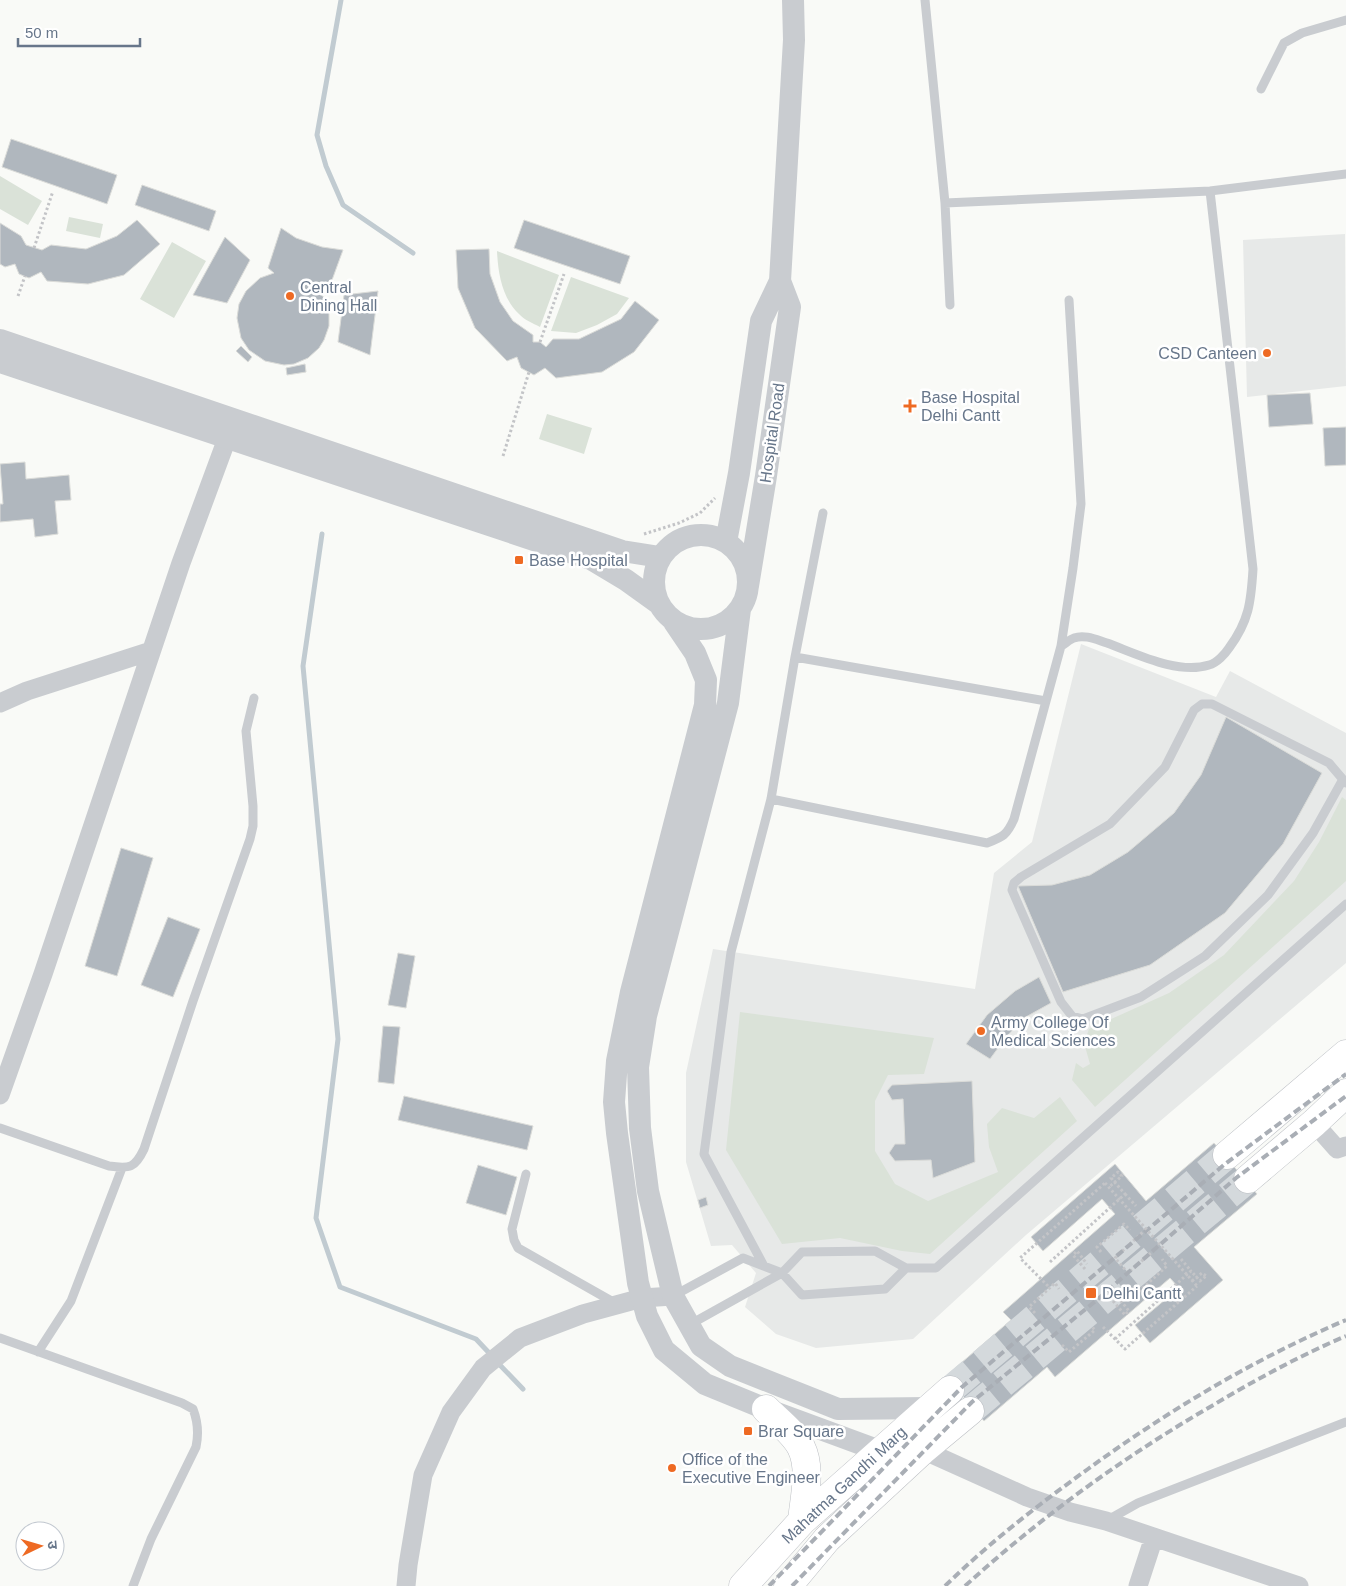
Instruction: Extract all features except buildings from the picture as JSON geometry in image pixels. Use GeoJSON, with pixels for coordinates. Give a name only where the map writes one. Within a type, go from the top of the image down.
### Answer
{"type":"FeatureCollection","features":[{"type":"Feature","properties":{"kind":"main road"},"geometry":{"type":"LineString","coordinates":[[1227,1155],[1346,1054]]}},
{"type":"Feature","properties":{"kind":"main road"},"geometry":{"type":"LineString","coordinates":[[1248,1178],[1314,1123],[1346,1093]]}},
{"type":"Feature","properties":{"kind":"main road","name":"Mahatma Gandhi Marg"},"geometry":{"type":"LineString","coordinates":[[742,1586],[802,1521],[950,1390]]}},
{"type":"Feature","properties":{"kind":"main road"},"geometry":{"type":"LineString","coordinates":[[766,1409],[796,1439],[805,1459],[806,1474],[802,1521]]}},
{"type":"Feature","properties":{"kind":"main road","name":"Mahatma Gandhi Marg"},"geometry":{"type":"LineString","coordinates":[[788,1586],[828,1539],[923,1450],[970,1411]]}},
{"type":"Feature","properties":{"kind":"street","name":"Hospital Road"},"geometry":{"type":"LineString","coordinates":[[726,542],[739,473],[761,321],[780,281],[794,40],[793,0]]}},
{"type":"Feature","properties":{"kind":"street","name":"Hospital Road"},"geometry":{"type":"LineString","coordinates":[[748,586],[790,307],[780,281]]}},
{"type":"Feature","properties":{"kind":"street"},"geometry":{"type":"LineString","coordinates":[[0,340],[231,429],[591,559],[626,580],[658,603]]}},
{"type":"Feature","properties":{"kind":"street"},"geometry":{"type":"LineString","coordinates":[[0,362],[231,429],[622,551],[660,557]]}},
{"type":"Feature","properties":{"kind":"street"},"geometry":{"type":"LineString","coordinates":[[0,1095],[43,974],[181,563],[231,429]]}},
{"type":"Feature","properties":{"kind":"street"},"geometry":{"type":"LineString","coordinates":[[880,1451],[766,1409],[705,1384],[664,1350],[647,1316],[642,1298],[626,1208],[614,1102],[617,1061],[631,992],[705,705],[706,680],[695,653],[674,622],[658,603],[654,592],[656,568],[660,557],[668,548],[688,536],[714,537],[726,542],[744,562],[748,586],[740,609],[728,704],[646,1016],[638,1067],[640,1128],[648,1191],[673,1296],[701,1346],[730,1366],[838,1410],[928,1408]]}},
{"type":"Feature","properties":{"kind":"street"},"geometry":{"type":"LineString","coordinates":[[674,622],[697,630],[710,629],[726,622],[740,609]]}},
{"type":"Feature","properties":{"kind":"street"},"geometry":{"type":"LineString","coordinates":[[0,703],[27,691],[151,651]]}},
{"type":"Feature","properties":{"kind":"street"},"geometry":{"type":"LineString","coordinates":[[1314,1123],[1337,1148],[1346,1146]]}},
{"type":"Feature","properties":{"kind":"street"},"geometry":{"type":"LineString","coordinates":[[406,1586],[423,1475],[451,1412],[483,1368],[520,1338],[583,1314],[642,1298],[673,1296]]}},
{"type":"Feature","properties":{"kind":"street"},"geometry":{"type":"LineString","coordinates":[[923,1450],[1027,1497],[1070,1512],[1106,1521],[1299,1586]]}},
{"type":"Feature","properties":{"kind":"street"},"geometry":{"type":"LineString","coordinates":[[1138,1586],[1154,1537]]}},
{"type":"Feature","properties":{"kind":"lane"},"geometry":{"type":"LineString","coordinates":[[925,0],[945,202],[950,305]]}},
{"type":"Feature","properties":{"kind":"lane"},"geometry":{"type":"LineString","coordinates":[[1261,89],[1284,43],[1302,33],[1346,20]]}},
{"type":"Feature","properties":{"kind":"lane"},"geometry":{"type":"LineString","coordinates":[[945,202],[1210,191],[1346,174]]}},
{"type":"Feature","properties":{"kind":"lane"},"geometry":{"type":"LineString","coordinates":[[1061,646],[1074,638],[1089,637],[1173,666],[1188,668],[1211,665],[1225,654],[1247,618],[1252,594],[1253,569],[1210,191]]}},
{"type":"Feature","properties":{"kind":"lane"},"geometry":{"type":"LineString","coordinates":[[771,798],[987,843],[1000,838],[1008,832],[1061,646],[1081,504],[1069,300]]}},
{"type":"Feature","properties":{"kind":"lane"},"geometry":{"type":"LineString","coordinates":[[764,1266],[704,1154],[731,952],[771,798],[794,657],[823,513]]}},
{"type":"Feature","properties":{"kind":"lane"},"geometry":{"type":"LineString","coordinates":[[794,657],[1046,701]]}},
{"type":"Feature","properties":{"kind":"lane"},"geometry":{"type":"LineString","coordinates":[[0,1128],[109,1166],[131,1167],[138,1162],[250,839],[254,806],[246,731],[254,698]]}},
{"type":"Feature","properties":{"kind":"lane"},"geometry":{"type":"LineString","coordinates":[[1202,704],[1212,704],[1329,763],[1344,782],[1313,833],[1268,895],[1205,956],[1141,997],[1083,1020],[1072,1016],[1061,1002],[1012,890],[1014,883],[1110,824],[1165,767],[1194,710],[1202,704]]}},
{"type":"Feature","properties":{"kind":"lane"},"geometry":{"type":"LineString","coordinates":[[689,1326],[782,1273],[802,1252],[875,1251],[906,1268],[936,1268],[1346,904]]}},
{"type":"Feature","properties":{"kind":"lane"},"geometry":{"type":"LineString","coordinates":[[38,1352],[71,1301],[122,1168]]}},
{"type":"Feature","properties":{"kind":"lane"},"geometry":{"type":"LineString","coordinates":[[526,1174],[512,1229],[518,1248],[617,1305]]}},
{"type":"Feature","properties":{"kind":"lane"},"geometry":{"type":"LineString","coordinates":[[673,1296],[743,1258],[782,1273],[802,1295],[885,1289],[906,1268]]}},
{"type":"Feature","properties":{"kind":"lane"},"geometry":{"type":"LineString","coordinates":[[0,1338],[182,1403],[193,1409],[197,1421],[198,1436],[196,1447],[151,1539],[133,1586]]}},
{"type":"Feature","properties":{"kind":"lane"},"geometry":{"type":"LineString","coordinates":[[1106,1521],[1138,1503],[1346,1422]]}},
{"type":"Feature","properties":{"kind":"path"},"geometry":{"type":"LineString","coordinates":[[34,248],[53,191]]}},
{"type":"Feature","properties":{"kind":"path"},"geometry":{"type":"LineString","coordinates":[[540,342],[564,274]]}},
{"type":"Feature","properties":{"kind":"path"},"geometry":{"type":"LineString","coordinates":[[18,296],[24,276]]}},
{"type":"Feature","properties":{"kind":"path"},"geometry":{"type":"LineString","coordinates":[[503,456],[529,372]]}},
{"type":"Feature","properties":{"kind":"path"},"geometry":{"type":"LineString","coordinates":[[1109,1187],[1115,1181],[1122,1176],[1118,1172],[1111,1178],[1115,1184],[1136,1206]]}},
{"type":"Feature","properties":{"kind":"path"},"geometry":{"type":"LineString","coordinates":[[1048,1286],[1020,1258],[1105,1183],[1197,1286],[1125,1349],[1103,1327]]}},
{"type":"Feature","properties":{"kind":"path"},"geometry":{"type":"LineString","coordinates":[[1050,1262],[1125,1194]]}},
{"type":"Feature","properties":{"kind":"path"},"geometry":{"type":"LineString","coordinates":[[1101,1252],[1097,1247],[1124,1224],[1130,1230]]}},
{"type":"Feature","properties":{"kind":"path"},"geometry":{"type":"LineString","coordinates":[[1146,1229],[1115,1258],[1128,1273],[1160,1245]]}},
{"type":"Feature","properties":{"kind":"path"},"geometry":{"type":"LineString","coordinates":[[1085,1269],[1072,1255],[1077,1251],[1087,1264]]}},
{"type":"Feature","properties":{"kind":"path"},"geometry":{"type":"LineString","coordinates":[[1132,1292],[1135,1295],[1167,1266],[1162,1259]]}},
{"type":"Feature","properties":{"kind":"path"},"geometry":{"type":"LineString","coordinates":[[1181,1259],[1195,1276],[1200,1281],[1206,1276],[1202,1273],[1197,1277],[1192,1281]]}},
{"type":"Feature","properties":{"kind":"path"},"geometry":{"type":"LineString","coordinates":[[1114,1339],[1191,1271]]}},
{"type":"Feature","properties":{"kind":"path"},"geometry":{"type":"LineString","coordinates":[[1035,1313],[1029,1306],[1054,1283],[1059,1288]]}},
{"type":"Feature","properties":{"kind":"path"},"geometry":{"type":"LineString","coordinates":[[1113,1301],[1125,1315],[1129,1311],[1121,1301]]}},
{"type":"Feature","properties":{"kind":"path"},"geometry":{"type":"LineString","coordinates":[[1062,1345],[1069,1352],[1095,1330],[1092,1327]]}},
{"type":"Feature","properties":{"kind":"shaded area"},"geometry":{"type":"Polygon","coordinates":[[[0,176],[42,201],[28,225],[0,209],[0,176]]]}},
{"type":"Feature","properties":{"kind":"shaded area"},"geometry":{"type":"Polygon","coordinates":[[[69,217],[103,224],[100,238],[66,231],[69,217]]]}},
{"type":"Feature","properties":{"kind":"shaded area"},"geometry":{"type":"Polygon","coordinates":[[[1345,234],[1346,386],[1247,397],[1243,240],[1345,234]]]}},
{"type":"Feature","properties":{"kind":"shaded area"},"geometry":{"type":"Polygon","coordinates":[[[172,242],[206,261],[174,318],[140,299],[172,242]]]}},
{"type":"Feature","properties":{"kind":"shaded area"},"geometry":{"type":"Polygon","coordinates":[[[497,251],[559,275],[540,327],[526,320],[513,308],[502,285],[497,251]]]}},
{"type":"Feature","properties":{"kind":"shaded area"},"geometry":{"type":"Polygon","coordinates":[[[571,277],[629,298],[617,314],[597,325],[576,333],[551,331],[571,277]]]}},
{"type":"Feature","properties":{"kind":"shaded area"},"geometry":{"type":"Polygon","coordinates":[[[547,414],[592,428],[584,454],[539,439],[547,414]]]}},
{"type":"Feature","properties":{"kind":"shaded area","name":"Army College Of Medical Sciences"},"geometry":{"type":"Polygon","coordinates":[[[1081,644],[1216,697],[1230,671],[1346,733],[1346,963],[1026,1235],[913,1339],[816,1348],[776,1334],[745,1307],[756,1273],[732,1245],[711,1246],[686,1162],[686,1073],[713,949],[975,989],[994,873],[1032,842],[1081,644]]]}},
{"type":"Feature","properties":{"kind":"shaded area"},"geometry":{"type":"Polygon","coordinates":[[[1342,797],[1346,800],[1346,881],[1095,1107],[1072,1080],[1076,1063],[1083,1068],[1090,1064],[1084,1043],[1089,1029],[1169,993],[1224,955],[1294,881],[1319,842],[1342,797]]]}},
{"type":"Feature","properties":{"kind":"shaded area"},"geometry":{"type":"Polygon","coordinates":[[[740,1012],[934,1038],[924,1074],[888,1075],[875,1101],[875,1151],[895,1184],[928,1201],[998,1172],[989,1147],[987,1124],[1002,1108],[1034,1118],[1060,1097],[1077,1121],[930,1254],[902,1251],[840,1238],[782,1244],[726,1150],[740,1012]]]}},
{"type":"Feature","properties":{"kind":"waterway"},"geometry":{"type":"LineString","coordinates":[[341,0],[317,135],[326,166],[343,205],[413,253]]}},
{"type":"Feature","properties":{"kind":"waterway"},"geometry":{"type":"LineString","coordinates":[[322,534],[303,666],[338,1039],[316,1218],[340,1287],[476,1339],[492,1356]]}},
{"type":"Feature","properties":{"kind":"waterway"},"geometry":{"type":"LineString","coordinates":[[497,1362],[523,1389]]}},
{"type":"Feature","properties":{"kind":"tunnel"},"geometry":{"type":"LineString","coordinates":[[950,1390],[1227,1155]]}},
{"type":"Feature","properties":{"kind":"tunnel"},"geometry":{"type":"LineString","coordinates":[[970,1411],[1248,1179]]}},
{"type":"Feature","properties":{"kind":"railway"},"geometry":{"type":"LineString","coordinates":[[769,1586],[962,1387],[1225,1164],[1346,1074]]}},
{"type":"Feature","properties":{"kind":"railway"},"geometry":{"type":"LineString","coordinates":[[792,1586],[972,1402],[1098,1299],[1236,1178],[1346,1096]]}},
{"type":"Feature","properties":{"kind":"railway"},"geometry":{"type":"LineString","coordinates":[[945,1586],[996,1540],[1032,1511],[1149,1427],[1245,1369],[1346,1320]]}},
{"type":"Feature","properties":{"kind":"railway"},"geometry":{"type":"LineString","coordinates":[[965,1586],[1054,1511],[1149,1445],[1263,1377],[1312,1351],[1346,1336]]}},
{"type":"Feature","properties":{"kind":"place","name":"Central Dining Hall"},"geometry":{"type":"Point","coordinates":[290,296]}},
{"type":"Feature","properties":{"kind":"place","name":"CSD Canteen"},"geometry":{"type":"Point","coordinates":[1267,353]}},
{"type":"Feature","properties":{"kind":"place","name":"Base Hospital Delhi Cantt"},"geometry":{"type":"Point","coordinates":[910,406]}},
{"type":"Feature","properties":{"kind":"place","name":"Base Hospital"},"geometry":{"type":"Point","coordinates":[519,560]}},
{"type":"Feature","properties":{"kind":"place","name":"Army College Of Medical Sciences"},"geometry":{"type":"Point","coordinates":[981,1031]}},
{"type":"Feature","properties":{"kind":"place","name":"Delhi Cantt"},"geometry":{"type":"Point","coordinates":[1091,1293]}},
{"type":"Feature","properties":{"kind":"place","name":"Brar Square"},"geometry":{"type":"Point","coordinates":[748,1431]}},
{"type":"Feature","properties":{"kind":"place","name":"Office of the Executive Engineer"},"geometry":{"type":"Point","coordinates":[672,1468]}}]}
